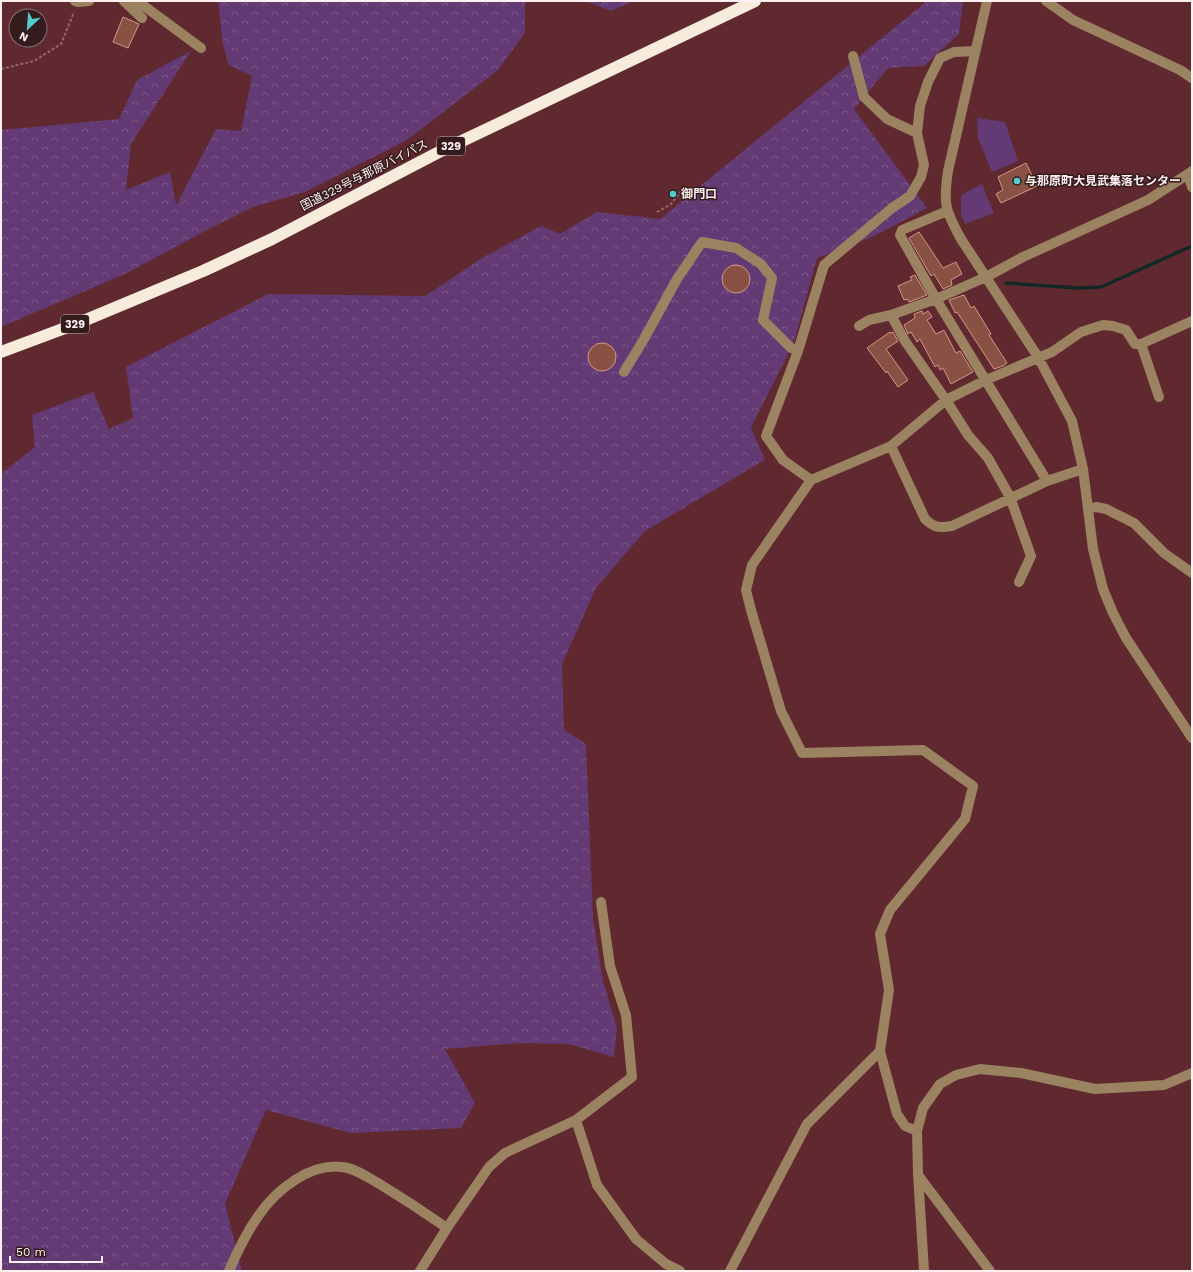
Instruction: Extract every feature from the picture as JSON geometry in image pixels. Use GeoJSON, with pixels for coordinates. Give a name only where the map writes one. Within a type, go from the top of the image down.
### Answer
{"type":"FeatureCollection","features":[{"type":"Feature","properties":{"kind":"highway","name":"国道329号与那原バイパス"},"geometry":{"type":"LineString","coordinates":[[1,352],[76,324],[148,294],[203,271],[272,239],[441,151],[755,1]]}},
{"type":"Feature","properties":{"kind":"street"},"geometry":{"type":"LineString","coordinates":[[76,2],[89,1]]}},
{"type":"Feature","properties":{"kind":"street"},"geometry":{"type":"LineString","coordinates":[[124,1],[142,18]]}},
{"type":"Feature","properties":{"kind":"street"},"geometry":{"type":"LineString","coordinates":[[135,1],[140,3],[201,48]]}},
{"type":"Feature","properties":{"kind":"street"},"geometry":{"type":"LineString","coordinates":[[987,1],[948,172],[945,192],[945,206],[961,239],[1038,358],[1072,421],[1083,469],[1093,549],[1103,589],[1126,638],[1192,738]]}},
{"type":"Feature","properties":{"kind":"street"},"geometry":{"type":"LineString","coordinates":[[1046,1],[1073,20],[1180,70],[1192,78]]}},
{"type":"Feature","properties":{"kind":"street"},"geometry":{"type":"LineString","coordinates":[[811,480],[783,460],[766,436],[798,351],[824,265],[892,208],[910,196],[921,177],[924,166],[917,133],[920,106],[928,82],[940,58],[954,52],[975,51]]}},
{"type":"Feature","properties":{"kind":"street"},"geometry":{"type":"LineString","coordinates":[[853,56],[864,97],[888,119],[917,133]]}},
{"type":"Feature","properties":{"kind":"street"},"geometry":{"type":"LineString","coordinates":[[859,326],[869,320],[891,315],[936,300],[986,277],[1023,256],[1148,200],[1190,173],[1192,187]]}},
{"type":"Feature","properties":{"kind":"street"},"geometry":{"type":"LineString","coordinates":[[947,211],[902,230],[900,235],[936,300],[1047,481]]}},
{"type":"Feature","properties":{"kind":"street"},"geometry":{"type":"LineString","coordinates":[[624,372],[677,279],[702,242],[736,248],[761,264],[772,278],[763,320],[791,348],[798,351]]}},
{"type":"Feature","properties":{"kind":"street"},"geometry":{"type":"LineString","coordinates":[[891,315],[904,341],[946,400],[968,435],[988,458],[1010,497],[1031,556],[1019,582]]}},
{"type":"Feature","properties":{"kind":"street"},"geometry":{"type":"LineString","coordinates":[[917,1131],[905,1126],[896,1114],[880,1051],[889,990],[880,934],[890,910],[965,819],[973,786],[923,750],[802,753],[781,711],[751,610],[746,590],[752,565],[811,480],[891,446],[946,400],[986,380],[1052,352],[1081,332],[1103,325],[1113,326],[1126,330],[1135,344],[1141,344],[1192,321]]}},
{"type":"Feature","properties":{"kind":"street"},"geometry":{"type":"LineString","coordinates":[[1141,344],[1159,397]]}},
{"type":"Feature","properties":{"kind":"street"},"geometry":{"type":"LineString","coordinates":[[891,446],[925,519],[933,526],[941,528],[952,526],[1010,497],[1047,481],[1083,469]]}},
{"type":"Feature","properties":{"kind":"street"},"geometry":{"type":"LineString","coordinates":[[1088,509],[1106,509],[1134,523],[1164,553],[1192,573]]}},
{"type":"Feature","properties":{"kind":"street"},"geometry":{"type":"LineString","coordinates":[[420,1271],[447,1228],[489,1167],[505,1153],[576,1120],[632,1077],[626,1015],[610,966],[601,902]]}},
{"type":"Feature","properties":{"kind":"street"},"geometry":{"type":"LineString","coordinates":[[730,1271],[807,1124],[880,1051]]}},
{"type":"Feature","properties":{"kind":"street"},"geometry":{"type":"LineString","coordinates":[[924,1271],[917,1131],[923,1108],[940,1084],[956,1075],[980,1069],[1020,1073],[1095,1089],[1164,1085],[1192,1072]]}},
{"type":"Feature","properties":{"kind":"street"},"geometry":{"type":"LineString","coordinates":[[576,1120],[597,1185],[636,1240],[666,1264],[680,1271]]}},
{"type":"Feature","properties":{"kind":"street"},"geometry":{"type":"LineString","coordinates":[[229,1271],[249,1230],[272,1199],[301,1177],[315,1170],[331,1167],[343,1167],[358,1172],[415,1206],[447,1228]]}},
{"type":"Feature","properties":{"kind":"street"},"geometry":{"type":"LineString","coordinates":[[918,1174],[990,1271]]}},
{"type":"Feature","properties":{"kind":"path"},"geometry":{"type":"LineString","coordinates":[[1,69],[34,61],[61,44],[76,2]]}},
{"type":"Feature","properties":{"kind":"path"},"geometry":{"type":"LineString","coordinates":[[658,212],[671,204],[683,188]]}},
{"type":"Feature","properties":{"kind":"green space"},"geometry":{"type":"Polygon","coordinates":[[[218,1],[525,1],[525,33],[498,70],[407,140],[305,192],[253,207],[127,273],[1,327],[1,130],[119,119],[137,80],[191,51],[131,144],[126,190],[170,172],[176,205],[216,129],[241,131],[252,76],[229,65],[223,45],[218,1]]]}},
{"type":"Feature","properties":{"kind":"green space"},"geometry":{"type":"Polygon","coordinates":[[[585,1],[633,1],[611,11],[585,1]]]}},
{"type":"Feature","properties":{"kind":"green space"},"geometry":{"type":"Polygon","coordinates":[[[927,1],[963,1],[959,34],[924,66],[888,68],[854,109],[927,208],[872,237],[817,258],[794,342],[751,428],[765,460],[645,531],[596,588],[562,664],[564,730],[586,744],[593,918],[603,981],[617,1028],[614,1057],[569,1044],[521,1043],[445,1049],[475,1103],[461,1128],[351,1133],[266,1110],[225,1204],[242,1271],[1,1271],[1,474],[35,447],[32,415],[93,392],[109,429],[133,418],[126,367],[268,294],[425,296],[482,258],[541,226],[560,234],[597,212],[660,219],[927,1]]]}},
{"type":"Feature","properties":{"kind":"green space"},"geometry":{"type":"Polygon","coordinates":[[[977,118],[1005,122],[1018,161],[992,172],[978,138],[977,118]]]}},
{"type":"Feature","properties":{"kind":"green space"},"geometry":{"type":"Polygon","coordinates":[[[982,184],[994,213],[965,224],[961,214],[961,195],[982,184]]]}},
{"type":"Feature","properties":{"kind":"building"},"geometry":{"type":"Polygon","coordinates":[[[123,17],[139,24],[128,48],[113,42],[123,17]]]}},
{"type":"Feature","properties":{"kind":"building","name":"与那原町大見武集落センター"},"geometry":{"type":"Polygon","coordinates":[[[1026,163],[1037,186],[1001,203],[996,194],[1003,190],[998,177],[1026,163]]]}},
{"type":"Feature","properties":{"kind":"building"},"geometry":{"type":"Polygon","coordinates":[[[919,232],[943,268],[956,262],[962,274],[951,280],[952,285],[943,289],[934,274],[931,276],[909,238],[919,232]]]}},
{"type":"Feature","properties":{"kind":"building"},"geometry":{"type":"Polygon","coordinates":[[[736,265],[746,269],[750,279],[746,289],[736,293],[726,289],[722,279],[726,269],[736,265]]]}},
{"type":"Feature","properties":{"kind":"building"},"geometry":{"type":"Polygon","coordinates":[[[915,275],[927,295],[909,302],[907,299],[904,300],[898,286],[912,280],[910,277],[915,275]]]}},
{"type":"Feature","properties":{"kind":"building"},"geometry":{"type":"Polygon","coordinates":[[[964,295],[971,308],[974,306],[991,334],[989,335],[1007,363],[1003,366],[994,369],[957,312],[955,313],[949,300],[964,295]]]}},
{"type":"Feature","properties":{"kind":"building"},"geometry":{"type":"Polygon","coordinates":[[[922,311],[923,314],[928,311],[932,317],[927,320],[936,334],[944,330],[956,353],[960,351],[973,372],[951,384],[943,368],[940,370],[938,365],[935,367],[920,339],[917,342],[911,332],[908,334],[904,325],[915,318],[914,314],[922,311]]]}},
{"type":"Feature","properties":{"kind":"building"},"geometry":{"type":"Polygon","coordinates":[[[890,332],[893,332],[898,341],[886,349],[908,380],[898,387],[887,371],[886,373],[867,348],[890,332]]]}},
{"type":"Feature","properties":{"kind":"building"},"geometry":{"type":"Polygon","coordinates":[[[602,343],[612,347],[616,357],[612,367],[602,371],[592,367],[588,357],[592,347],[602,343]]]}},
{"type":"Feature","properties":{"kind":"waterway"},"geometry":{"type":"LineString","coordinates":[[1006,283],[1078,288],[1101,287],[1192,246]]}},
{"type":"Feature","properties":{"kind":"place","name":"与那原町大見武集落センター"},"geometry":{"type":"Point","coordinates":[1017,181]}},
{"type":"Feature","properties":{"kind":"place","name":"御門口"},"geometry":{"type":"Point","coordinates":[673,194]}}]}
